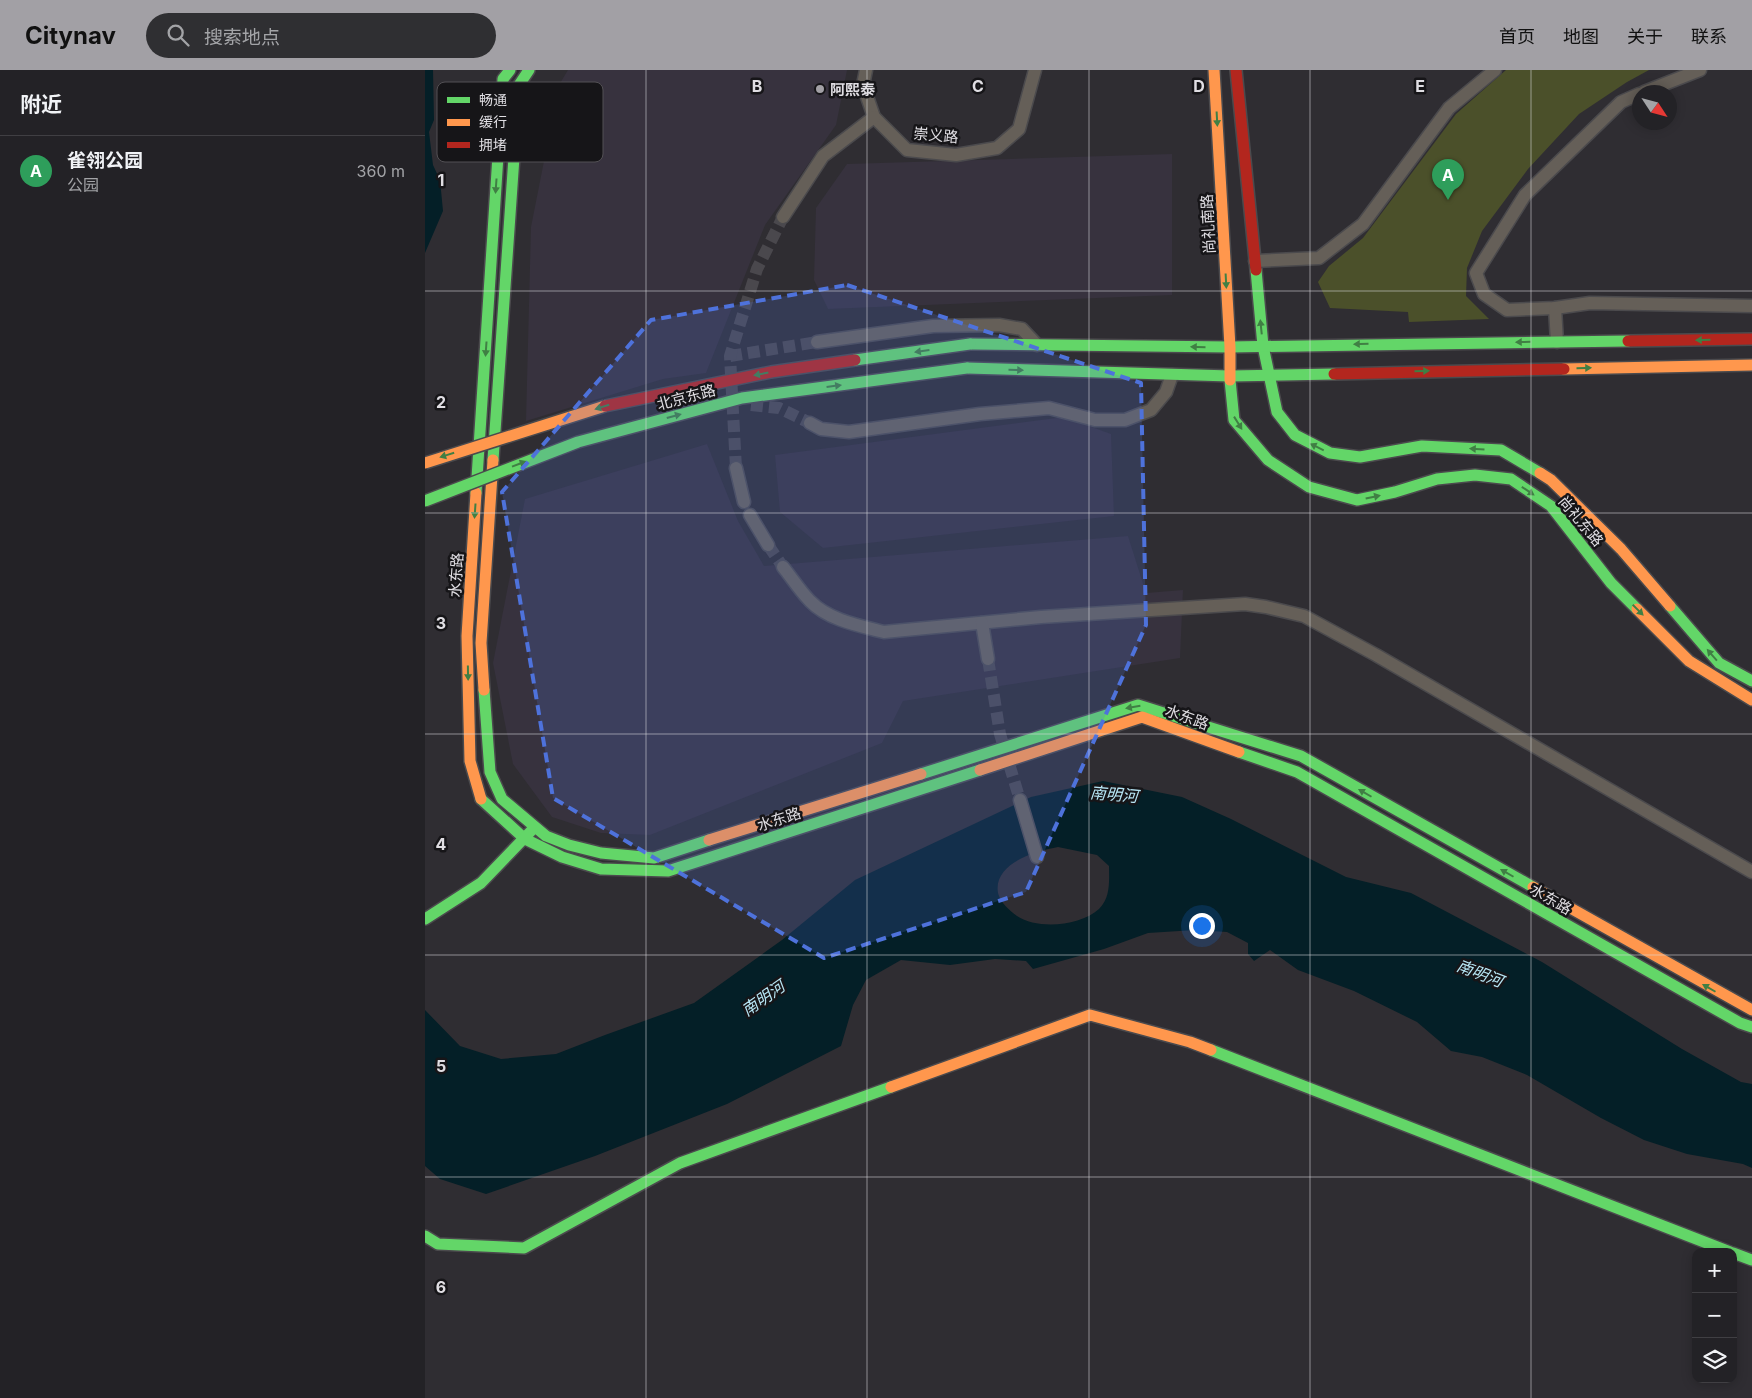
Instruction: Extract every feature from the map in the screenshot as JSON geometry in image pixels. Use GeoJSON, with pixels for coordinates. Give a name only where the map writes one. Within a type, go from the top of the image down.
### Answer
{"type":"FeatureCollection","features":[{"type":"Feature","properties":{"kind":"main road","name":"水东路"},"geometry":{"type":"LineString","coordinates":[[503,82],[510,70]]}},
{"type":"Feature","properties":{"kind":"main road","name":"水东路"},"geometry":{"type":"LineString","coordinates":[[521,82],[529,70]]}},
{"type":"Feature","properties":{"kind":"main road","name":"尚礼南路"},"geometry":{"type":"LineString","coordinates":[[1214,70],[1230,347],[1230,376]]}},
{"type":"Feature","properties":{"kind":"main road"},"geometry":{"type":"LineString","coordinates":[[1236,70],[1263,346],[1268,375]]}},
{"type":"Feature","properties":{"kind":"main road","name":"水东路"},"geometry":{"type":"LineString","coordinates":[[498,162],[467,645],[470,761],[481,800],[525,839],[562,856],[601,868],[668,870],[1142,717],[1297,772],[1739,1023],[1752,1027]]}},
{"type":"Feature","properties":{"kind":"main road","name":"水东路"},"geometry":{"type":"LineString","coordinates":[[514,162],[481,643],[490,772],[502,799],[546,836],[569,845],[601,853],[653,858],[1138,705],[1301,756],[1752,1010]]}},
{"type":"Feature","properties":{"kind":"main road","name":"北京东路"},"geometry":{"type":"LineString","coordinates":[[425,463],[610,404],[771,372],[970,344],[1230,347],[1752,339]]}},
{"type":"Feature","properties":{"kind":"main road","name":"北京东路"},"geometry":{"type":"LineString","coordinates":[[425,501],[577,442],[742,398],[967,368],[1230,376],[1752,365]]}},
{"type":"Feature","properties":{"kind":"main road","name":"尚礼东路"},"geometry":{"type":"LineString","coordinates":[[1268,375],[1277,412],[1295,435],[1330,453],[1360,457],[1422,446],[1501,450],[1551,480],[1621,549],[1719,663],[1752,682]]}},
{"type":"Feature","properties":{"kind":"main road","name":"尚礼东路"},"geometry":{"type":"LineString","coordinates":[[1230,376],[1234,420],[1268,460],[1309,487],[1357,500],[1395,492],[1437,479],[1475,475],[1511,479],[1551,506],[1611,583],[1689,660],[1752,700]]}},
{"type":"Feature","properties":{"kind":"main road"},"geometry":{"type":"LineString","coordinates":[[425,919],[481,883],[525,839],[534,827]]}},
{"type":"Feature","properties":{"kind":"main road"},"geometry":{"type":"LineString","coordinates":[[425,1236],[438,1244],[524,1248],[680,1163],[1090,1015],[1190,1042],[1722,1248]]}},
{"type":"Feature","properties":{"kind":"main road"},"geometry":{"type":"LineString","coordinates":[[1737,1254],[1752,1260]]}},
{"type":"Feature","properties":{"kind":"street","name":"崇义路"},"geometry":{"type":"LineString","coordinates":[[866,70],[863,85],[874,117],[907,150],[956,155],[997,148],[1019,129],[1035,70]]}},
{"type":"Feature","properties":{"kind":"street"},"geometry":{"type":"LineString","coordinates":[[1255,261],[1319,258],[1363,224],[1449,108],[1495,70]]}},
{"type":"Feature","properties":{"kind":"street"},"geometry":{"type":"LineString","coordinates":[[1662,85],[1700,70]]}},
{"type":"Feature","properties":{"kind":"street"},"geometry":{"type":"LineString","coordinates":[[1632,97],[1621,102],[1525,195],[1476,273],[1484,294],[1507,310],[1555,308],[1590,303],[1752,306]]}},
{"type":"Feature","properties":{"kind":"street"},"geometry":{"type":"LineString","coordinates":[[783,217],[823,156],[874,117]]}},
{"type":"Feature","properties":{"kind":"street"},"geometry":{"type":"LineString","coordinates":[[1555,308],[1557,342]]}},
{"type":"Feature","properties":{"kind":"street"},"geometry":{"type":"LineString","coordinates":[[817,342],[933,326],[999,325],[1022,329],[1037,345]]}},
{"type":"Feature","properties":{"kind":"street"},"geometry":{"type":"LineString","coordinates":[[810,423],[821,429],[849,432],[980,414],[1049,408],[1095,420],[1125,420],[1151,410],[1166,392],[1172,374]]}},
{"type":"Feature","properties":{"kind":"street"},"geometry":{"type":"LineString","coordinates":[[736,468],[744,502]]}},
{"type":"Feature","properties":{"kind":"street"},"geometry":{"type":"LineString","coordinates":[[750,514],[768,545]]}},
{"type":"Feature","properties":{"kind":"street"},"geometry":{"type":"LineString","coordinates":[[783,567],[810,602],[830,615],[884,632],[1041,617],[1245,604],[1304,616],[1376,655],[1752,872]]}},
{"type":"Feature","properties":{"kind":"street"},"geometry":{"type":"LineString","coordinates":[[982,622],[988,660]]}},
{"type":"Feature","properties":{"kind":"street"},"geometry":{"type":"LineString","coordinates":[[1020,800],[1037,857]]}},
{"type":"Feature","properties":{"kind":"highlighted area"},"geometry":{"type":"Polygon","coordinates":[[[847,285],[1141,383],[1146,625],[1026,892],[824,958],[553,798],[502,492],[651,320],[847,285]]]}},
{"type":"Feature","properties":{"kind":"shaded area"},"geometry":{"type":"Polygon","coordinates":[[[568,70],[847,70],[836,125],[765,225],[706,373],[663,379],[526,421],[531,227],[544,162],[603,162],[603,82],[561,82],[568,70]]]}},
{"type":"Feature","properties":{"kind":"shaded area"},"geometry":{"type":"Polygon","coordinates":[[[1172,154],[1172,295],[828,309],[814,280],[816,208],[847,164],[1172,154]]]}},
{"type":"Feature","properties":{"kind":"shaded area"},"geometry":{"type":"Polygon","coordinates":[[[1064,417],[1111,434],[1114,516],[823,548],[780,512],[775,455],[1064,417]]]}},
{"type":"Feature","properties":{"kind":"shaded area"},"geometry":{"type":"Polygon","coordinates":[[[707,444],[738,521],[764,566],[1128,536],[1146,593],[1183,590],[1180,658],[903,701],[882,743],[650,835],[601,833],[552,817],[513,764],[493,663],[525,499],[707,444]]]}},
{"type":"Feature","properties":{"kind":"green space"},"geometry":{"type":"Polygon","coordinates":[[[1506,70],[1649,70],[1627,82],[1579,114],[1528,169],[1482,231],[1467,268],[1466,296],[1489,319],[1409,322],[1408,312],[1330,308],[1318,282],[1329,266],[1363,238],[1456,114],[1506,70]]]}},
{"type":"Feature","properties":{"kind":"water"},"geometry":{"type":"Polygon","coordinates":[[[425,70],[433,70],[434,120],[429,132],[433,165],[440,180],[443,211],[425,253],[425,70]]]}},
{"type":"Feature","properties":{"kind":"water","name":"南明河"},"geometry":{"type":"Polygon","coordinates":[[[1103,781],[1182,797],[1231,819],[1346,877],[1411,893],[1542,962],[1682,1049],[1741,1082],[1752,1084],[1752,1168],[1743,1164],[1687,1154],[1644,1140],[1601,1118],[1527,1075],[1482,1057],[1451,1051],[1417,1022],[1354,991],[1298,970],[1270,950],[1254,961],[1248,954],[1248,943],[1227,932],[1195,930],[1148,933],[1104,949],[1033,969],[1026,961],[995,959],[950,965],[901,960],[866,980],[853,1005],[841,1046],[727,1104],[595,1156],[486,1194],[440,1179],[425,1166],[425,1010],[460,1046],[501,1059],[556,1054],[694,1003],[782,940],[855,880],[1031,797],[1103,781]],[[1058,847],[1028,855],[1009,866],[1002,874],[998,883],[999,896],[1003,903],[1017,916],[1036,923],[1059,924],[1091,915],[1099,909],[1106,899],[1109,883],[1109,866],[1097,855],[1058,847]]]}},
{"type":"Feature","properties":{"kind":"tunnel"},"geometry":{"type":"LineString","coordinates":[[736,468],[730,356],[757,269],[783,217]]}},
{"type":"Feature","properties":{"kind":"tunnel"},"geometry":{"type":"LineString","coordinates":[[730,356],[817,342]]}},
{"type":"Feature","properties":{"kind":"tunnel"},"geometry":{"type":"LineString","coordinates":[[751,405],[779,408],[810,423]]}},
{"type":"Feature","properties":{"kind":"tunnel"},"geometry":{"type":"LineString","coordinates":[[768,545],[783,567]]}},
{"type":"Feature","properties":{"kind":"tunnel"},"geometry":{"type":"LineString","coordinates":[[988,659],[1000,734],[1020,800]]}},
{"type":"Feature","properties":{"kind":"traffic: fast"},"geometry":{"type":"LineString","coordinates":[[503,82],[510,70]]}},
{"type":"Feature","properties":{"kind":"traffic: fast"},"geometry":{"type":"LineString","coordinates":[[521,82],[529,70]]}},
{"type":"Feature","properties":{"kind":"traffic: fast"},"geometry":{"type":"LineString","coordinates":[[476,493],[498,162]]}},
{"type":"Feature","properties":{"kind":"traffic: fast"},"geometry":{"type":"LineString","coordinates":[[493,460],[514,162]]}},
{"type":"Feature","properties":{"kind":"traffic: fast"},"geometry":{"type":"LineString","coordinates":[[1256,270],[1263,346],[1277,412],[1295,435],[1330,453],[1360,457],[1422,446],[1501,450],[1540,473]]}},
{"type":"Feature","properties":{"kind":"traffic: fast"},"geometry":{"type":"LineString","coordinates":[[970,344],[1230,347],[1628,341]]}},
{"type":"Feature","properties":{"kind":"traffic: fast"},"geometry":{"type":"LineString","coordinates":[[855,360],[970,344]]}},
{"type":"Feature","properties":{"kind":"traffic: fast"},"geometry":{"type":"LineString","coordinates":[[967,368],[1230,376],[1334,374]]}},
{"type":"Feature","properties":{"kind":"traffic: fast"},"geometry":{"type":"LineString","coordinates":[[425,501],[578,442],[742,398],[967,368]]}},
{"type":"Feature","properties":{"kind":"traffic: fast"},"geometry":{"type":"LineString","coordinates":[[1230,380],[1234,420],[1268,460],[1309,487],[1357,500],[1395,492],[1437,479],[1475,475],[1511,479],[1551,506],[1611,583],[1637,609]]}},
{"type":"Feature","properties":{"kind":"traffic: fast"},"geometry":{"type":"LineString","coordinates":[[1670,606],[1719,663],[1752,681]]}},
{"type":"Feature","properties":{"kind":"traffic: fast"},"geometry":{"type":"LineString","coordinates":[[484,690],[490,772],[502,799],[546,836],[569,845],[601,853],[654,858],[709,840]]}},
{"type":"Feature","properties":{"kind":"traffic: fast"},"geometry":{"type":"LineString","coordinates":[[921,774],[1138,705],[1301,756],[1533,887]]}},
{"type":"Feature","properties":{"kind":"traffic: fast"},"geometry":{"type":"LineString","coordinates":[[1239,752],[1297,772],[1740,1023],[1752,1027]]}},
{"type":"Feature","properties":{"kind":"traffic: fast"},"geometry":{"type":"LineString","coordinates":[[481,799],[525,839],[562,857],[601,869],[668,871],[980,770]]}},
{"type":"Feature","properties":{"kind":"traffic: fast"},"geometry":{"type":"LineString","coordinates":[[425,919],[481,883],[532,830]]}},
{"type":"Feature","properties":{"kind":"traffic: fast"},"geometry":{"type":"LineString","coordinates":[[1211,1050],[1720,1248]]}},
{"type":"Feature","properties":{"kind":"traffic: fast"},"geometry":{"type":"LineString","coordinates":[[425,1236],[438,1244],[524,1248],[680,1163],[891,1087]]}},
{"type":"Feature","properties":{"kind":"traffic: fast"},"geometry":{"type":"LineString","coordinates":[[1737,1254],[1752,1260]]}},
{"type":"Feature","properties":{"kind":"traffic: slow"},"geometry":{"type":"LineString","coordinates":[[1214,70],[1230,347],[1230,380]]}},
{"type":"Feature","properties":{"kind":"traffic: slow"},"geometry":{"type":"LineString","coordinates":[[1564,369],[1752,365]]}},
{"type":"Feature","properties":{"kind":"traffic: slow"},"geometry":{"type":"LineString","coordinates":[[425,463],[605,406]]}},
{"type":"Feature","properties":{"kind":"traffic: slow"},"geometry":{"type":"LineString","coordinates":[[484,690],[481,643],[493,460]]}},
{"type":"Feature","properties":{"kind":"traffic: slow"},"geometry":{"type":"LineString","coordinates":[[1540,473],[1551,480],[1621,549],[1670,606]]}},
{"type":"Feature","properties":{"kind":"traffic: slow"},"geometry":{"type":"LineString","coordinates":[[476,493],[467,636],[470,761],[481,799]]}},
{"type":"Feature","properties":{"kind":"traffic: slow"},"geometry":{"type":"LineString","coordinates":[[1637,609],[1689,661],[1752,700]]}},
{"type":"Feature","properties":{"kind":"traffic: slow"},"geometry":{"type":"LineString","coordinates":[[980,770],[1142,717],[1239,752]]}},
{"type":"Feature","properties":{"kind":"traffic: slow"},"geometry":{"type":"LineString","coordinates":[[709,840],[921,774]]}},
{"type":"Feature","properties":{"kind":"traffic: slow"},"geometry":{"type":"LineString","coordinates":[[1533,887],[1752,1010]]}},
{"type":"Feature","properties":{"kind":"traffic: slow"},"geometry":{"type":"LineString","coordinates":[[891,1087],[1090,1015],[1190,1042],[1211,1050]]}},
{"type":"Feature","properties":{"kind":"traffic: jam"},"geometry":{"type":"LineString","coordinates":[[1236,70],[1256,270]]}},
{"type":"Feature","properties":{"kind":"traffic: jam"},"geometry":{"type":"LineString","coordinates":[[1628,341],[1752,339]]}},
{"type":"Feature","properties":{"kind":"traffic: jam"},"geometry":{"type":"LineString","coordinates":[[605,406],[771,372],[855,360]]}},
{"type":"Feature","properties":{"kind":"traffic: jam"},"geometry":{"type":"LineString","coordinates":[[1334,374],[1564,369]]}},
{"type":"Feature","properties":{"kind":"place","name":"阿熙泰"},"geometry":{"type":"Point","coordinates":[820,89]}},
{"type":"Feature","properties":{"kind":"place","name":"雀翎公园"},"geometry":{"type":"Point","coordinates":[1448,200]}}]}
